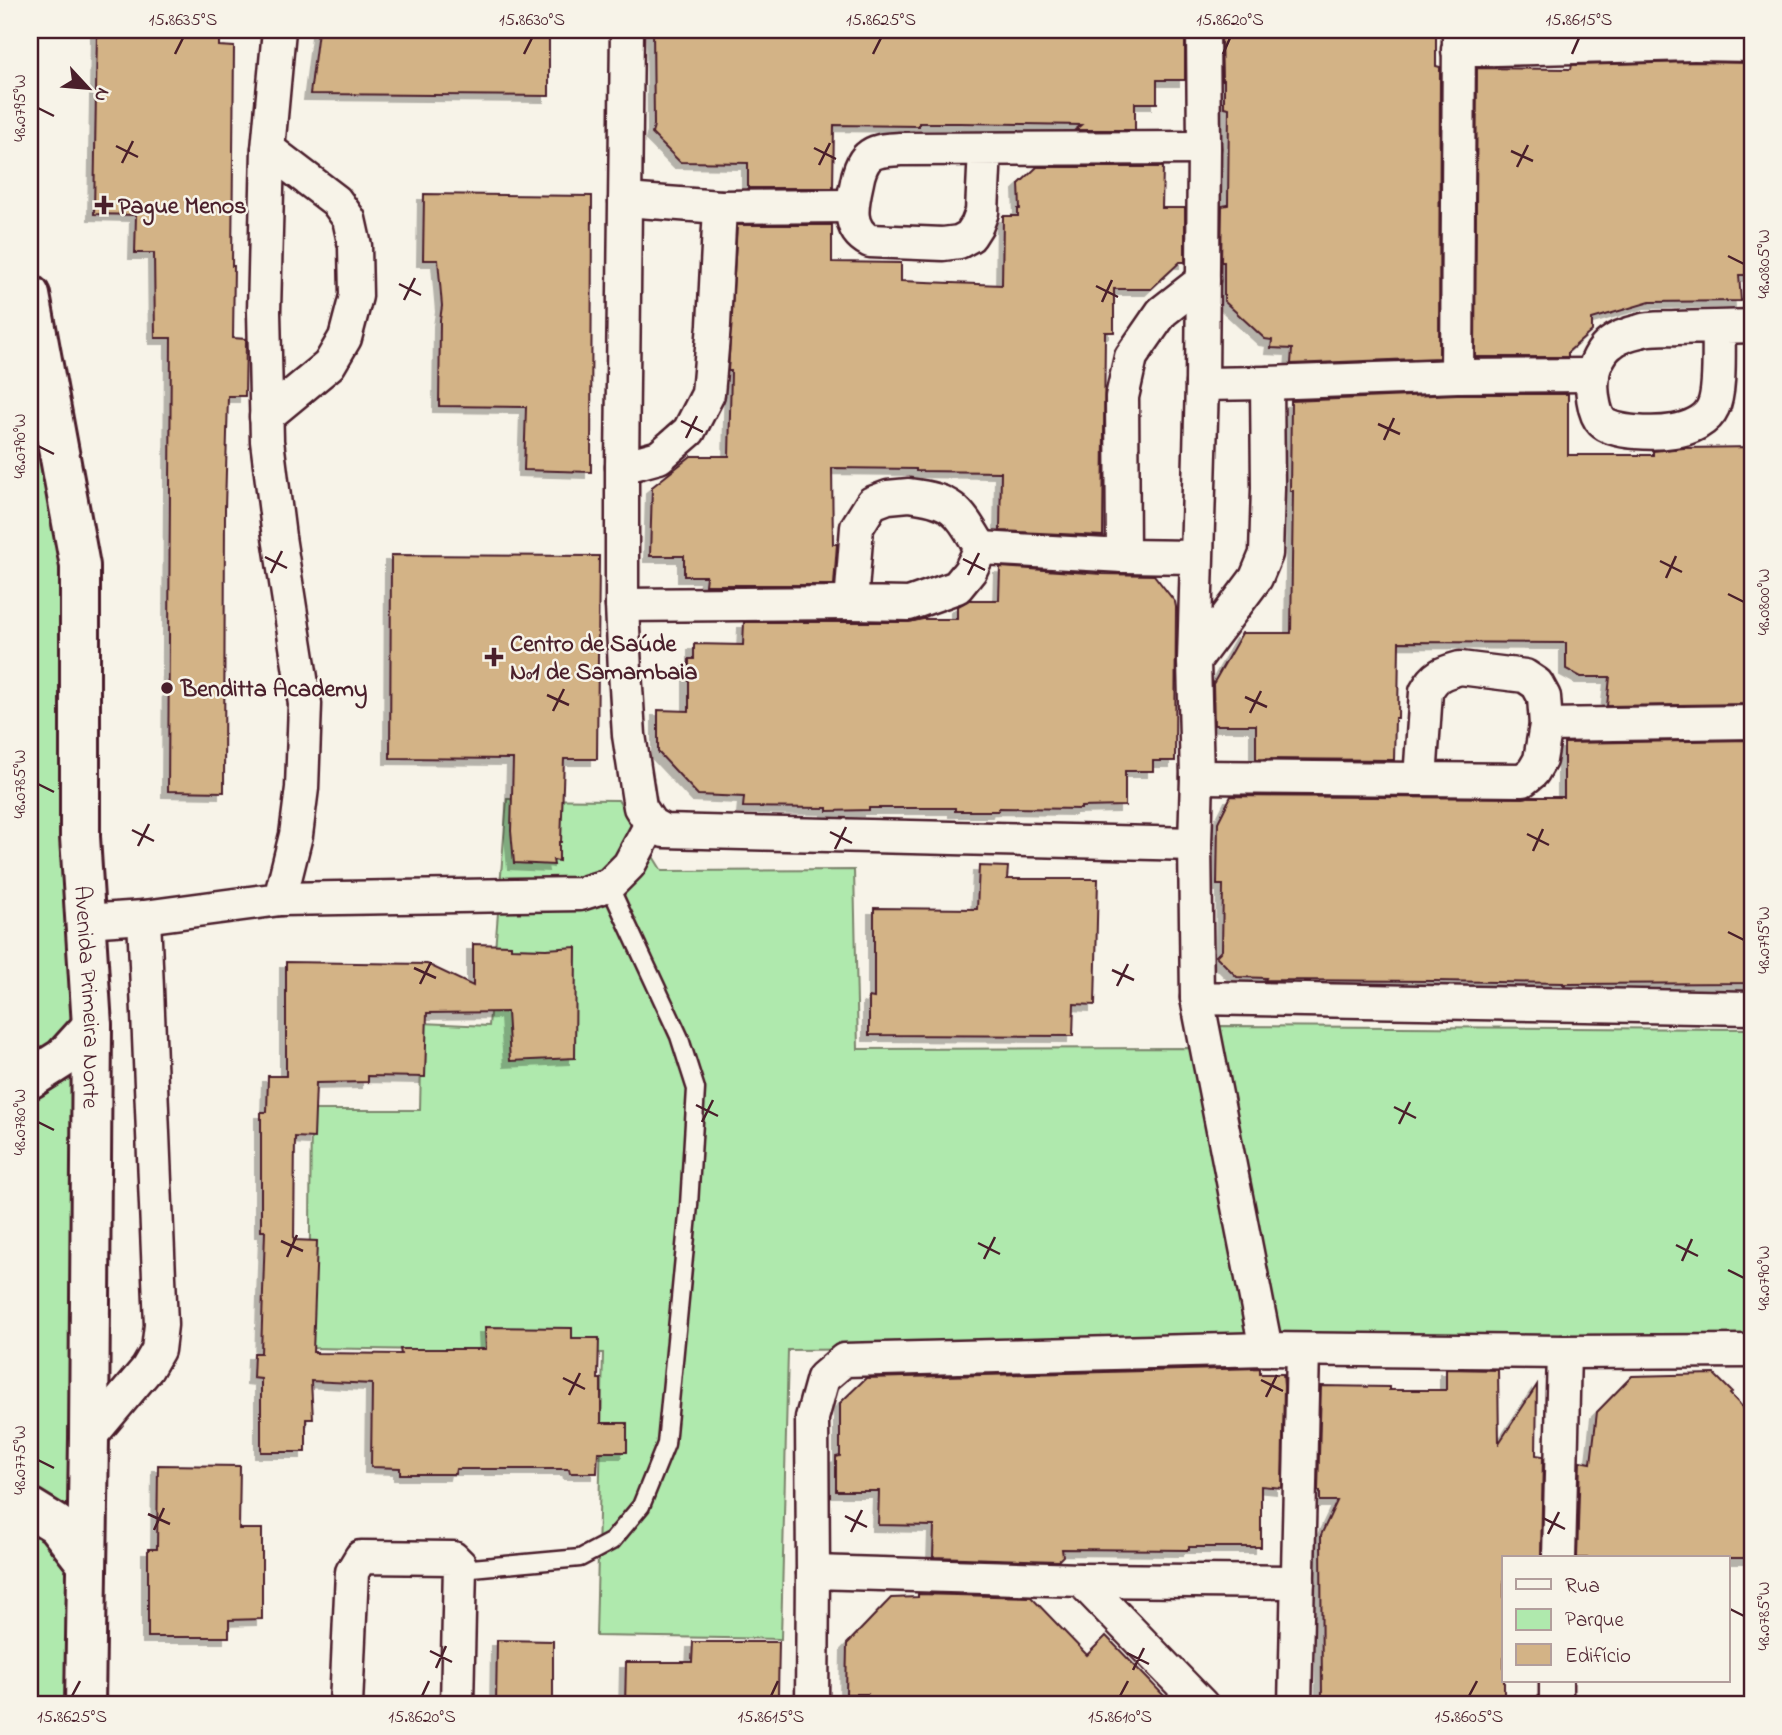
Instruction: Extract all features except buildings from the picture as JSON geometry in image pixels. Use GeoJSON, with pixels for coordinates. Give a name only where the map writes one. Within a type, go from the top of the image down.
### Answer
{"type":"FeatureCollection","features":[{"type":"Feature","properties":{"kind":"main road","name":"Avenida Primeira Norte"},"geometry":{"type":"LineString","coordinates":[[30,295],[80,566],[80,837],[92,1026],[85,1705]]}},
{"type":"Feature","properties":{"kind":"main road"},"geometry":{"type":"LineString","coordinates":[[30,1079],[63,1058],[92,1026]]}},
{"type":"Feature","properties":{"kind":"main road"},"geometry":{"type":"LineString","coordinates":[[30,1508],[56,1524],[87,1564]]}},
{"type":"Feature","properties":{"kind":"street"},"geometry":{"type":"LineString","coordinates":[[279,30],[268,149],[264,312],[266,417],[279,537],[305,704],[302,788],[296,835],[280,899]]}},
{"type":"Feature","properties":{"kind":"street"},"geometry":{"type":"LineString","coordinates":[[627,30],[622,605],[629,735],[640,807],[651,824],[664,831],[1195,844]]}},
{"type":"Feature","properties":{"kind":"street"},"geometry":{"type":"LineString","coordinates":[[1203,30],[1202,384],[1194,661],[1197,998],[1266,1349]]}},
{"type":"Feature","properties":{"kind":"street"},"geometry":{"type":"LineString","coordinates":[[1457,376],[1459,40],[1687,37],[1752,45]]}},
{"type":"Feature","properties":{"kind":"street"},"geometry":{"type":"LineString","coordinates":[[985,149],[982,212],[970,236],[959,242],[943,244],[870,241],[857,230],[851,206],[859,175],[868,157],[883,150],[985,149],[1204,148]]}},
{"type":"Feature","properties":{"kind":"street"},"geometry":{"type":"LineString","coordinates":[[266,417],[329,365],[345,338],[356,296],[355,246],[349,219],[336,201],[268,149]]}},
{"type":"Feature","properties":{"kind":"street"},"geometry":{"type":"LineString","coordinates":[[625,200],[720,207],[851,206]]}},
{"type":"Feature","properties":{"kind":"street"},"geometry":{"type":"LineString","coordinates":[[622,467],[659,457],[690,431],[708,394],[720,207]]}},
{"type":"Feature","properties":{"kind":"street"},"geometry":{"type":"LineString","coordinates":[[1123,556],[1122,397],[1131,356],[1162,312],[1203,280]]}},
{"type":"Feature","properties":{"kind":"street"},"geometry":{"type":"LineString","coordinates":[[1719,327],[1717,394],[1707,416],[1674,432],[1626,432],[1615,430],[1602,422],[1596,413],[1593,375],[1609,344],[1644,329],[1752,326]]}},
{"type":"Feature","properties":{"kind":"street"},"geometry":{"type":"LineString","coordinates":[[1202,384],[1457,376],[1593,375]]}},
{"type":"Feature","properties":{"kind":"street"},"geometry":{"type":"LineString","coordinates":[[1194,661],[1256,578],[1266,554],[1267,383]]}},
{"type":"Feature","properties":{"kind":"street"},"geometry":{"type":"LineString","coordinates":[[851,603],[857,527],[872,503],[909,495],[934,498],[951,506],[964,519],[981,548]]}},
{"type":"Feature","properties":{"kind":"street"},"geometry":{"type":"LineString","coordinates":[[622,605],[909,604],[957,587],[970,571],[981,548]]}},
{"type":"Feature","properties":{"kind":"street"},"geometry":{"type":"LineString","coordinates":[[981,548],[1196,558]]}},
{"type":"Feature","properties":{"kind":"street"},"geometry":{"type":"LineString","coordinates":[[1197,777],[1523,780],[1533,772],[1540,760],[1546,724],[1544,697],[1537,684],[1525,676],[1460,668],[1442,673],[1432,680],[1426,692],[1420,779]]}},
{"type":"Feature","properties":{"kind":"street"},"geometry":{"type":"LineString","coordinates":[[1546,724],[1752,722]]}},
{"type":"Feature","properties":{"kind":"street"},"geometry":{"type":"LineString","coordinates":[[85,920],[144,917],[280,899],[580,894],[609,885],[629,865],[651,824]]}},
{"type":"Feature","properties":{"kind":"street"},"geometry":{"type":"LineString","coordinates":[[89,1438],[147,1369],[158,1350],[161,1325],[144,917]]}},
{"type":"Feature","properties":{"kind":"street"},"geometry":{"type":"LineString","coordinates":[[1197,998],[1752,1008]]}},
{"type":"Feature","properties":{"kind":"street"},"geometry":{"type":"LineString","coordinates":[[812,1705],[811,1418],[823,1378],[844,1360],[1266,1349],[1752,1351]]}},
{"type":"Feature","properties":{"kind":"street"},"geometry":{"type":"LineString","coordinates":[[1295,1705],[1303,1350]]}},
{"type":"Feature","properties":{"kind":"street"},"geometry":{"type":"LineString","coordinates":[[1559,1556],[1564,1352]]}},
{"type":"Feature","properties":{"kind":"street"},"geometry":{"type":"LineString","coordinates":[[346,1705],[352,1579],[355,1565],[361,1558],[453,1558],[460,1565],[457,1705]]}},
{"type":"Feature","properties":{"kind":"street"},"geometry":{"type":"LineString","coordinates":[[813,1572],[1081,1580],[1298,1582]]}},
{"type":"Feature","properties":{"kind":"street"},"geometry":{"type":"LineString","coordinates":[[1081,1580],[1202,1705]]}},
{"type":"Feature","properties":{"kind":"street"},"geometry":{"type":"LineString","coordinates":[[1556,1682],[1556,1705]]}},
{"type":"Feature","properties":{"kind":"lane"},"geometry":{"type":"LineString","coordinates":[[461,1569],[580,1558],[612,1541],[641,1506],[666,1444],[690,1205],[696,1089],[679,1036],[609,885]]}},
{"type":"Feature","properties":{"kind":"green space"},"geometry":{"type":"Polygon","coordinates":[[[30,261],[88,565],[96,1705],[30,1705],[30,261]]]}},
{"type":"Feature","properties":{"kind":"green space"},"geometry":{"type":"Polygon","coordinates":[[[507,799],[618,800],[662,871],[854,870],[858,1049],[1199,1048],[1253,1346],[788,1350],[781,1639],[596,1636],[603,1353],[309,1348],[311,1110],[420,1110],[422,1023],[489,1026],[507,799]]]}},
{"type":"Feature","properties":{"kind":"green space"},"geometry":{"type":"Polygon","coordinates":[[[1219,1026],[1752,1029],[1752,1345],[1275,1346],[1219,1026]]]}},
{"type":"Feature","properties":{"kind":"place","name":"Pague Menos"},"geometry":{"type":"Point","coordinates":[104,205]}},
{"type":"Feature","properties":{"kind":"place","name":"Centro de Saúde Nº1 de Samambaia"},"geometry":{"type":"Point","coordinates":[494,657]}},
{"type":"Feature","properties":{"kind":"place","name":"Benditta Academy"},"geometry":{"type":"Point","coordinates":[167,688]}}]}
